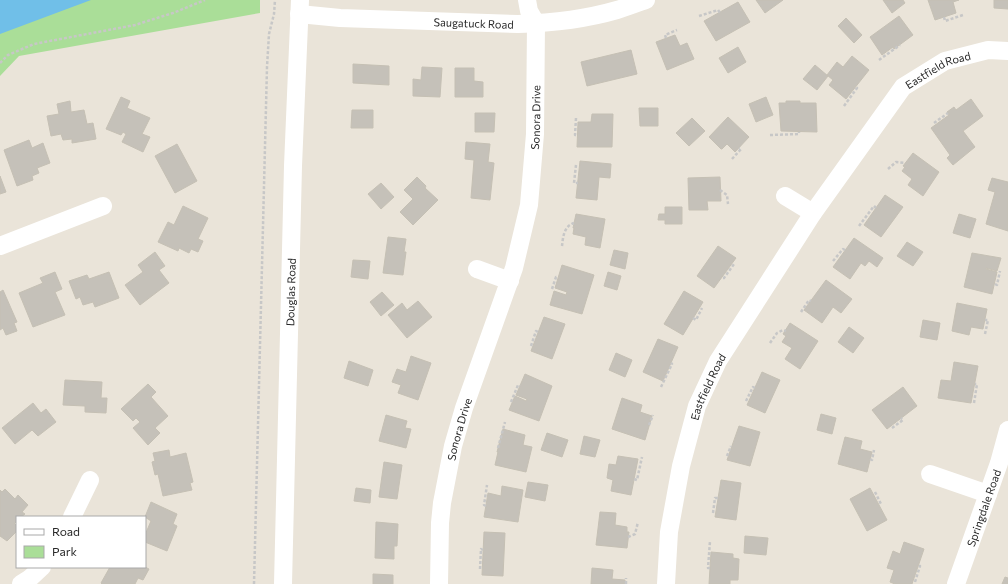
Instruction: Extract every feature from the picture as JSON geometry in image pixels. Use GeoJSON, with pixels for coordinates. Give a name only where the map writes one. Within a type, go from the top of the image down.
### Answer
{"type":"FeatureCollection","features":[{"type":"Feature","properties":{"kind":"street"},"geometry":{"type":"LineString","coordinates":[[527,0],[529,10],[536,23]]}},
{"type":"Feature","properties":{"kind":"street","name":"Saugatuck Road"},"geometry":{"type":"LineString","coordinates":[[300,7],[347,19],[518,24],[574,18],[616,10],[646,0]]}},
{"type":"Feature","properties":{"kind":"street","name":"Douglas Road"},"geometry":{"type":"LineString","coordinates":[[283,584],[293,166],[300,7]]}},
{"type":"Feature","properties":{"kind":"street","name":"Sonora Drive"},"geometry":{"type":"LineString","coordinates":[[439,584],[440,523],[453,446],[464,408],[510,281],[529,206],[534,134],[536,23]]}},
{"type":"Feature","properties":{"kind":"street","name":"Eastfield Road"},"geometry":{"type":"LineString","coordinates":[[666,584],[669,532],[681,466],[697,406],[718,361],[813,213],[903,87],[945,62],[988,50],[1008,51]]}},
{"type":"Feature","properties":{"kind":"street"},"geometry":{"type":"LineString","coordinates":[[785,196],[813,213]]}},
{"type":"Feature","properties":{"kind":"street"},"geometry":{"type":"LineString","coordinates":[[0,246],[103,206]]}},
{"type":"Feature","properties":{"kind":"street"},"geometry":{"type":"LineString","coordinates":[[477,269],[510,281]]}},
{"type":"Feature","properties":{"kind":"street","name":"Springdale Road"},"geometry":{"type":"LineString","coordinates":[[956,584],[999,463],[1008,430]]}},
{"type":"Feature","properties":{"kind":"street"},"geometry":{"type":"LineString","coordinates":[[930,474],[988,494]]}},
{"type":"Feature","properties":{"kind":"street"},"geometry":{"type":"LineString","coordinates":[[72,516],[90,480]]}},
{"type":"Feature","properties":{"kind":"street"},"geometry":{"type":"LineString","coordinates":[[21,584],[41,568]]}},
{"type":"Feature","properties":{"kind":"path"},"geometry":{"type":"LineString","coordinates":[[0,63],[8,55],[34,44],[135,25],[174,13],[205,0]]}},
{"type":"Feature","properties":{"kind":"path"},"geometry":{"type":"LineString","coordinates":[[254,584],[268,34],[274,14],[275,0]]}},
{"type":"Feature","properties":{"kind":"path"},"geometry":{"type":"LineString","coordinates":[[699,16],[718,10],[720,13]]}},
{"type":"Feature","properties":{"kind":"path"},"geometry":{"type":"LineString","coordinates":[[944,17],[945,21],[963,15]]}},
{"type":"Feature","properties":{"kind":"path"},"geometry":{"type":"LineString","coordinates":[[666,38],[665,35],[677,30]]}},
{"type":"Feature","properties":{"kind":"path"},"geometry":{"type":"LineString","coordinates":[[879,60],[900,45]]}},
{"type":"Feature","properties":{"kind":"path"},"geometry":{"type":"LineString","coordinates":[[844,106],[857,88],[856,87]]}},
{"type":"Feature","properties":{"kind":"path"},"geometry":{"type":"LineString","coordinates":[[934,123],[948,113]]}},
{"type":"Feature","properties":{"kind":"path"},"geometry":{"type":"LineString","coordinates":[[576,118],[575,135],[578,135]]}},
{"type":"Feature","properties":{"kind":"path"},"geometry":{"type":"LineString","coordinates":[[770,135],[799,134],[799,132]]}},
{"type":"Feature","properties":{"kind":"path"},"geometry":{"type":"LineString","coordinates":[[732,159],[741,149],[739,148]]}},
{"type":"Feature","properties":{"kind":"path"},"geometry":{"type":"LineString","coordinates":[[888,169],[896,162],[905,163]]}},
{"type":"Feature","properties":{"kind":"path"},"geometry":{"type":"LineString","coordinates":[[576,165],[574,183],[578,183]]}},
{"type":"Feature","properties":{"kind":"path"},"geometry":{"type":"LineString","coordinates":[[720,190],[727,195],[728,204]]}},
{"type":"Feature","properties":{"kind":"path"},"geometry":{"type":"LineString","coordinates":[[860,226],[874,206],[876,208]]}},
{"type":"Feature","properties":{"kind":"path"},"geometry":{"type":"LineString","coordinates":[[562,246],[563,235],[568,227],[574,223]]}},
{"type":"Feature","properties":{"kind":"path"},"geometry":{"type":"LineString","coordinates":[[834,261],[843,249],[845,250]]}},
{"type":"Feature","properties":{"kind":"path"},"geometry":{"type":"LineString","coordinates":[[723,278],[734,264]]}},
{"type":"Feature","properties":{"kind":"path"},"geometry":{"type":"LineString","coordinates":[[995,284],[997,285],[1000,271]]}},
{"type":"Feature","properties":{"kind":"path"},"geometry":{"type":"LineString","coordinates":[[552,289],[556,277],[558,278]]}},
{"type":"Feature","properties":{"kind":"path"},"geometry":{"type":"LineString","coordinates":[[801,312],[809,300],[811,301]]}},
{"type":"Feature","properties":{"kind":"path"},"geometry":{"type":"LineString","coordinates":[[693,318],[696,320],[702,308]]}},
{"type":"Feature","properties":{"kind":"path"},"geometry":{"type":"LineString","coordinates":[[985,320],[988,320],[985,334]]}},
{"type":"Feature","properties":{"kind":"path"},"geometry":{"type":"LineString","coordinates":[[770,343],[777,333],[783,330],[786,331]]}},
{"type":"Feature","properties":{"kind":"path"},"geometry":{"type":"LineString","coordinates":[[531,346],[536,332],[538,332]]}},
{"type":"Feature","properties":{"kind":"path"},"geometry":{"type":"LineString","coordinates":[[661,387],[672,364],[671,363]]}},
{"type":"Feature","properties":{"kind":"path"},"geometry":{"type":"LineString","coordinates":[[974,403],[977,384],[975,384]]}},
{"type":"Feature","properties":{"kind":"path"},"geometry":{"type":"LineString","coordinates":[[511,402],[518,385],[520,386]]}},
{"type":"Feature","properties":{"kind":"path"},"geometry":{"type":"LineString","coordinates":[[746,400],[753,387],[755,388]]}},
{"type":"Feature","properties":{"kind":"path"},"geometry":{"type":"LineString","coordinates":[[650,425],[653,415]]}},
{"type":"Feature","properties":{"kind":"path"},"geometry":{"type":"LineString","coordinates":[[892,428],[903,420],[901,418]]}},
{"type":"Feature","properties":{"kind":"path"},"geometry":{"type":"LineString","coordinates":[[498,448],[504,422]]}},
{"type":"Feature","properties":{"kind":"path"},"geometry":{"type":"LineString","coordinates":[[727,456],[731,446]]}},
{"type":"Feature","properties":{"kind":"path"},"geometry":{"type":"LineString","coordinates":[[870,459],[872,460],[874,450]]}},
{"type":"Feature","properties":{"kind":"path"},"geometry":{"type":"LineString","coordinates":[[634,479],[637,480],[642,457]]}},
{"type":"Feature","properties":{"kind":"path"},"geometry":{"type":"LineString","coordinates":[[486,506],[484,505],[487,485]]}},
{"type":"Feature","properties":{"kind":"path"},"geometry":{"type":"LineString","coordinates":[[875,492],[881,504],[880,505]]}},
{"type":"Feature","properties":{"kind":"path"},"geometry":{"type":"LineString","coordinates":[[713,513],[715,498],[718,498]]}},
{"type":"Feature","properties":{"kind":"path"},"geometry":{"type":"LineString","coordinates":[[628,538],[633,536],[636,532],[638,522]]}},
{"type":"Feature","properties":{"kind":"path"},"geometry":{"type":"LineString","coordinates":[[710,541],[708,568],[710,568]]}},
{"type":"Feature","properties":{"kind":"path"},"geometry":{"type":"LineString","coordinates":[[480,569],[481,550],[483,550]]}},
{"type":"Feature","properties":{"kind":"path"},"geometry":{"type":"LineString","coordinates":[[915,582],[919,566]]}},
{"type":"Feature","properties":{"kind":"path"},"geometry":{"type":"LineString","coordinates":[[626,578],[626,584]]}},
{"type":"Feature","properties":{"kind":"green space"},"geometry":{"type":"Polygon","coordinates":[[[0,0],[260,0],[260,13],[19,56],[0,76],[0,0]]]}},
{"type":"Feature","properties":{"kind":"water"},"geometry":{"type":"Polygon","coordinates":[[[0,0],[91,0],[0,34],[0,0]]]}},
{"type":"Feature","properties":{"kind":"building"},"geometry":{"type":"Polygon","coordinates":[[[756,0],[783,0],[765,13],[756,0]]]}},
{"type":"Feature","properties":{"kind":"building"},"geometry":{"type":"Polygon","coordinates":[[[883,0],[903,0],[905,3],[892,13],[883,0]]]}},
{"type":"Feature","properties":{"kind":"building"},"geometry":{"type":"Polygon","coordinates":[[[928,0],[959,0],[953,2],[956,13],[935,20],[928,0]]]}},
{"type":"Feature","properties":{"kind":"building"},"geometry":{"type":"Polygon","coordinates":[[[994,0],[1008,0],[1008,9],[994,8],[994,0]]]}},
{"type":"Feature","properties":{"kind":"building"},"geometry":{"type":"Polygon","coordinates":[[[738,2],[750,22],[716,41],[704,21],[738,2]]]}},
{"type":"Feature","properties":{"kind":"building"},"geometry":{"type":"Polygon","coordinates":[[[899,16],[913,35],[894,49],[893,47],[882,55],[870,37],[899,16]]]}},
{"type":"Feature","properties":{"kind":"building"},"geometry":{"type":"Polygon","coordinates":[[[846,18],[862,35],[854,43],[838,26],[846,18]]]}},
{"type":"Feature","properties":{"kind":"building"},"geometry":{"type":"Polygon","coordinates":[[[675,35],[680,46],[687,43],[694,59],[667,70],[656,42],[675,35]]]}},
{"type":"Feature","properties":{"kind":"building"},"geometry":{"type":"Polygon","coordinates":[[[738,47],[746,62],[728,73],[719,58],[738,47]]]}},
{"type":"Feature","properties":{"kind":"building"},"geometry":{"type":"Polygon","coordinates":[[[631,50],[637,74],[587,86],[581,62],[631,50]]]}},
{"type":"Feature","properties":{"kind":"building"},"geometry":{"type":"Polygon","coordinates":[[[852,56],[869,70],[846,99],[829,85],[833,80],[827,75],[837,62],[843,67],[852,56]]]}},
{"type":"Feature","properties":{"kind":"building"},"geometry":{"type":"Polygon","coordinates":[[[353,64],[389,66],[389,85],[353,83],[353,64]]]}},
{"type":"Feature","properties":{"kind":"building"},"geometry":{"type":"Polygon","coordinates":[[[815,65],[828,76],[817,90],[803,79],[815,65]]]}},
{"type":"Feature","properties":{"kind":"building"},"geometry":{"type":"Polygon","coordinates":[[[422,67],[442,68],[440,97],[413,96],[413,79],[421,80],[422,67]]]}},
{"type":"Feature","properties":{"kind":"building"},"geometry":{"type":"Polygon","coordinates":[[[455,68],[474,68],[474,81],[483,82],[483,97],[455,97],[455,68]]]}},
{"type":"Feature","properties":{"kind":"building"},"geometry":{"type":"Polygon","coordinates":[[[121,97],[130,101],[127,108],[150,118],[142,134],[150,137],[143,152],[122,142],[126,134],[123,132],[121,135],[106,129],[121,97]]]}},
{"type":"Feature","properties":{"kind":"building"},"geometry":{"type":"Polygon","coordinates":[[[766,97],[773,115],[756,122],[749,104],[766,97]]]}},
{"type":"Feature","properties":{"kind":"building"},"geometry":{"type":"Polygon","coordinates":[[[971,99],[983,116],[963,131],[975,147],[953,165],[947,158],[950,155],[931,128],[949,115],[947,112],[954,107],[956,110],[971,99]]]}},
{"type":"Feature","properties":{"kind":"building"},"geometry":{"type":"Polygon","coordinates":[[[70,101],[71,112],[84,110],[87,124],[93,123],[96,139],[72,143],[72,139],[63,140],[61,134],[51,136],[47,116],[59,114],[57,104],[70,101]]]}},
{"type":"Feature","properties":{"kind":"building"},"geometry":{"type":"Polygon","coordinates":[[[786,101],[816,103],[817,132],[781,131],[779,103],[786,103],[786,101]]]}},
{"type":"Feature","properties":{"kind":"building"},"geometry":{"type":"Polygon","coordinates":[[[639,108],[658,108],[658,126],[640,126],[639,108]]]}},
{"type":"Feature","properties":{"kind":"building"},"geometry":{"type":"Polygon","coordinates":[[[352,110],[373,110],[373,128],[351,128],[352,110]]]}},
{"type":"Feature","properties":{"kind":"building"},"geometry":{"type":"Polygon","coordinates":[[[475,113],[495,113],[494,132],[475,132],[475,113]]]}},
{"type":"Feature","properties":{"kind":"building"},"geometry":{"type":"Polygon","coordinates":[[[592,114],[613,114],[612,147],[577,147],[578,122],[591,122],[592,114]]]}},
{"type":"Feature","properties":{"kind":"building"},"geometry":{"type":"Polygon","coordinates":[[[728,117],[749,137],[735,152],[727,144],[721,149],[709,137],[728,117]]]}},
{"type":"Feature","properties":{"kind":"building"},"geometry":{"type":"Polygon","coordinates":[[[692,118],[705,131],[689,146],[676,133],[692,118]]]}},
{"type":"Feature","properties":{"kind":"building"},"geometry":{"type":"Polygon","coordinates":[[[29,140],[32,148],[43,143],[50,163],[37,168],[39,173],[32,176],[33,180],[17,186],[4,150],[29,140]]]}},
{"type":"Feature","properties":{"kind":"building"},"geometry":{"type":"Polygon","coordinates":[[[466,142],[490,144],[488,162],[494,163],[490,200],[471,198],[474,160],[465,159],[466,142]]]}},
{"type":"Feature","properties":{"kind":"building"},"geometry":{"type":"Polygon","coordinates":[[[177,144],[197,181],[175,193],[155,156],[177,144]]]}},
{"type":"Feature","properties":{"kind":"building"},"geometry":{"type":"Polygon","coordinates":[[[913,153],[939,172],[923,196],[908,185],[912,179],[902,171],[905,167],[903,166],[913,153]]]}},
{"type":"Feature","properties":{"kind":"building"},"geometry":{"type":"Polygon","coordinates":[[[580,161],[611,164],[610,178],[599,177],[597,200],[576,198],[580,161]]]}},
{"type":"Feature","properties":{"kind":"building"},"geometry":{"type":"Polygon","coordinates":[[[0,176],[6,192],[0,194],[0,176]]]}},
{"type":"Feature","properties":{"kind":"building"},"geometry":{"type":"Polygon","coordinates":[[[417,177],[426,186],[425,188],[438,200],[413,225],[400,212],[413,199],[404,190],[417,177]]]}},
{"type":"Feature","properties":{"kind":"building"},"geometry":{"type":"Polygon","coordinates":[[[720,177],[721,201],[707,201],[708,210],[689,210],[688,178],[720,177]]]}},
{"type":"Feature","properties":{"kind":"building"},"geometry":{"type":"Polygon","coordinates":[[[992,178],[1008,182],[1008,231],[986,224],[995,192],[988,190],[992,178]]]}},
{"type":"Feature","properties":{"kind":"building"},"geometry":{"type":"Polygon","coordinates":[[[381,183],[394,197],[381,209],[368,194],[381,183]]]}},
{"type":"Feature","properties":{"kind":"building"},"geometry":{"type":"Polygon","coordinates":[[[885,195],[903,207],[881,237],[864,225],[885,195]]]}},
{"type":"Feature","properties":{"kind":"building"},"geometry":{"type":"Polygon","coordinates":[[[183,206],[208,218],[198,239],[203,241],[198,252],[191,249],[189,253],[179,248],[178,251],[158,242],[168,222],[174,225],[183,206]]]}},
{"type":"Feature","properties":{"kind":"building"},"geometry":{"type":"Polygon","coordinates":[[[665,207],[682,207],[682,224],[665,224],[665,220],[658,220],[659,214],[665,214],[665,207]]]}},
{"type":"Feature","properties":{"kind":"building"},"geometry":{"type":"Polygon","coordinates":[[[576,214],[605,219],[600,248],[585,245],[586,237],[573,234],[576,214]]]}},
{"type":"Feature","properties":{"kind":"building"},"geometry":{"type":"Polygon","coordinates":[[[959,214],[976,219],[970,238],[953,233],[959,214]]]}},
{"type":"Feature","properties":{"kind":"building"},"geometry":{"type":"Polygon","coordinates":[[[388,237],[406,239],[403,275],[383,273],[388,237]]]}},
{"type":"Feature","properties":{"kind":"building"},"geometry":{"type":"Polygon","coordinates":[[[854,238],[883,258],[877,267],[869,261],[865,266],[861,263],[850,279],[833,267],[854,238]]]}},
{"type":"Feature","properties":{"kind":"building"},"geometry":{"type":"Polygon","coordinates":[[[907,242],[923,252],[913,266],[897,256],[907,242]]]}},
{"type":"Feature","properties":{"kind":"building"},"geometry":{"type":"Polygon","coordinates":[[[718,246],[736,258],[714,288],[697,276],[718,246]]]}},
{"type":"Feature","properties":{"kind":"building"},"geometry":{"type":"Polygon","coordinates":[[[614,250],[628,253],[625,269],[610,265],[614,250]]]}},
{"type":"Feature","properties":{"kind":"building"},"geometry":{"type":"Polygon","coordinates":[[[155,252],[165,266],[159,270],[169,283],[140,305],[125,285],[143,272],[138,265],[155,252]]]}},
{"type":"Feature","properties":{"kind":"building"},"geometry":{"type":"Polygon","coordinates":[[[972,253],[1001,258],[997,271],[986,268],[997,272],[992,294],[964,287],[972,253]]]}},
{"type":"Feature","properties":{"kind":"building"},"geometry":{"type":"Polygon","coordinates":[[[353,260],[370,261],[368,279],[351,277],[353,260]]]}},
{"type":"Feature","properties":{"kind":"building"},"geometry":{"type":"Polygon","coordinates":[[[562,265],[594,275],[582,314],[550,305],[554,291],[566,295],[567,292],[555,288],[562,265]]]}},
{"type":"Feature","properties":{"kind":"building"},"geometry":{"type":"Polygon","coordinates":[[[55,272],[62,289],[55,292],[65,315],[33,327],[19,293],[43,283],[40,278],[55,272]]]}},
{"type":"Feature","properties":{"kind":"building"},"geometry":{"type":"Polygon","coordinates":[[[109,272],[119,298],[95,307],[93,302],[83,305],[80,297],[76,299],[69,281],[87,275],[89,279],[109,272]]]}},
{"type":"Feature","properties":{"kind":"building"},"geometry":{"type":"Polygon","coordinates":[[[608,272],[621,276],[617,290],[604,286],[608,272]]]}},
{"type":"Feature","properties":{"kind":"building"},"geometry":{"type":"Polygon","coordinates":[[[826,280],[852,299],[841,313],[833,307],[822,323],[804,310],[826,280]]]}},
{"type":"Feature","properties":{"kind":"building"},"geometry":{"type":"Polygon","coordinates":[[[3,290],[17,322],[14,323],[17,331],[6,335],[3,328],[0,330],[0,292],[3,290]]]}},
{"type":"Feature","properties":{"kind":"building"},"geometry":{"type":"Polygon","coordinates":[[[684,291],[703,302],[683,335],[664,324],[684,291]]]}},
{"type":"Feature","properties":{"kind":"building"},"geometry":{"type":"Polygon","coordinates":[[[382,292],[394,305],[381,316],[370,302],[382,292]]]}},
{"type":"Feature","properties":{"kind":"building"},"geometry":{"type":"Polygon","coordinates":[[[418,301],[432,317],[407,338],[388,315],[402,303],[407,310],[418,301]]]}},
{"type":"Feature","properties":{"kind":"building"},"geometry":{"type":"Polygon","coordinates":[[[957,303],[987,309],[983,329],[971,327],[969,335],[952,331],[957,303]]]}},
{"type":"Feature","properties":{"kind":"building"},"geometry":{"type":"Polygon","coordinates":[[[544,317],[565,324],[552,359],[531,351],[544,317]]]}},
{"type":"Feature","properties":{"kind":"building"},"geometry":{"type":"Polygon","coordinates":[[[923,320],[940,323],[937,340],[920,337],[923,320]]]}},
{"type":"Feature","properties":{"kind":"building"},"geometry":{"type":"Polygon","coordinates":[[[790,323],[818,341],[800,369],[785,359],[792,348],[782,342],[786,336],[783,334],[790,323]]]}},
{"type":"Feature","properties":{"kind":"building"},"geometry":{"type":"Polygon","coordinates":[[[849,327],[864,338],[853,353],[838,342],[849,327]]]}},
{"type":"Feature","properties":{"kind":"building"},"geometry":{"type":"Polygon","coordinates":[[[658,339],[678,347],[663,381],[643,372],[658,339]]]}},
{"type":"Feature","properties":{"kind":"building"},"geometry":{"type":"Polygon","coordinates":[[[616,353],[632,360],[625,377],[609,370],[616,353]]]}},
{"type":"Feature","properties":{"kind":"building"},"geometry":{"type":"Polygon","coordinates":[[[411,356],[431,363],[418,400],[398,393],[401,385],[392,382],[397,369],[406,372],[411,356]]]}},
{"type":"Feature","properties":{"kind":"building"},"geometry":{"type":"Polygon","coordinates":[[[349,361],[373,370],[368,386],[344,378],[349,361]]]}},
{"type":"Feature","properties":{"kind":"building"},"geometry":{"type":"Polygon","coordinates":[[[954,362],[978,366],[971,403],[938,398],[941,380],[951,381],[954,362]]]}},
{"type":"Feature","properties":{"kind":"building"},"geometry":{"type":"Polygon","coordinates":[[[762,372],[780,380],[765,413],[747,405],[762,372]]]}},
{"type":"Feature","properties":{"kind":"building"},"geometry":{"type":"Polygon","coordinates":[[[525,374],[552,386],[539,421],[509,410],[515,396],[526,401],[527,399],[516,395],[525,374]]]}},
{"type":"Feature","properties":{"kind":"building"},"geometry":{"type":"Polygon","coordinates":[[[65,380],[102,382],[101,398],[107,398],[106,413],[85,412],[85,406],[63,405],[65,380]]]}},
{"type":"Feature","properties":{"kind":"building"},"geometry":{"type":"Polygon","coordinates":[[[148,384],[156,392],[151,397],[168,416],[155,428],[160,433],[148,445],[133,428],[140,422],[136,418],[133,421],[121,409],[148,384]]]}},
{"type":"Feature","properties":{"kind":"building"},"geometry":{"type":"Polygon","coordinates":[[[903,387],[917,406],[887,429],[872,410],[903,387]]]}},
{"type":"Feature","properties":{"kind":"building"},"geometry":{"type":"Polygon","coordinates":[[[622,398],[642,405],[640,412],[652,416],[645,440],[612,429],[622,398]]]}},
{"type":"Feature","properties":{"kind":"building"},"geometry":{"type":"Polygon","coordinates":[[[33,403],[41,413],[46,409],[56,422],[38,436],[32,430],[15,444],[2,428],[33,403]]]}},
{"type":"Feature","properties":{"kind":"building"},"geometry":{"type":"Polygon","coordinates":[[[821,414],[836,418],[832,434],[817,430],[821,414]]]}},
{"type":"Feature","properties":{"kind":"building"},"geometry":{"type":"Polygon","coordinates":[[[386,415],[407,421],[405,428],[411,429],[406,448],[379,441],[386,415]]]}},
{"type":"Feature","properties":{"kind":"building"},"geometry":{"type":"Polygon","coordinates":[[[739,426],[760,432],[750,466],[727,460],[739,426]]]}},
{"type":"Feature","properties":{"kind":"building"},"geometry":{"type":"Polygon","coordinates":[[[503,429],[525,435],[523,445],[532,447],[526,472],[495,465],[503,429]]]}},
{"type":"Feature","properties":{"kind":"building"},"geometry":{"type":"Polygon","coordinates":[[[547,433],[568,440],[562,457],[541,450],[547,433]]]}},
{"type":"Feature","properties":{"kind":"building"},"geometry":{"type":"Polygon","coordinates":[[[584,436],[600,440],[595,457],[580,454],[584,436]]]}},
{"type":"Feature","properties":{"kind":"building"},"geometry":{"type":"Polygon","coordinates":[[[845,437],[862,441],[860,449],[872,452],[867,472],[838,464],[845,437]]]}},
{"type":"Feature","properties":{"kind":"building"},"geometry":{"type":"Polygon","coordinates":[[[169,450],[170,457],[186,453],[193,482],[190,483],[192,490],[163,496],[158,474],[155,475],[152,462],[155,461],[153,453],[169,450]]]}},
{"type":"Feature","properties":{"kind":"building"},"geometry":{"type":"Polygon","coordinates":[[[618,456],[638,459],[631,495],[611,491],[613,480],[607,478],[609,464],[616,465],[618,456]]]}},
{"type":"Feature","properties":{"kind":"building"},"geometry":{"type":"Polygon","coordinates":[[[384,462],[402,465],[397,499],[379,497],[384,462]]]}},
{"type":"Feature","properties":{"kind":"building"},"geometry":{"type":"Polygon","coordinates":[[[721,480],[741,483],[736,520],[715,517],[721,480]]]}},
{"type":"Feature","properties":{"kind":"building"},"geometry":{"type":"Polygon","coordinates":[[[528,482],[548,485],[545,501],[525,497],[528,482]]]}},
{"type":"Feature","properties":{"kind":"building"},"geometry":{"type":"Polygon","coordinates":[[[502,486],[523,490],[518,522],[484,517],[488,493],[501,496],[502,486]]]}},
{"type":"Feature","properties":{"kind":"building"},"geometry":{"type":"Polygon","coordinates":[[[356,488],[371,490],[370,503],[354,501],[356,488]]]}},
{"type":"Feature","properties":{"kind":"building"},"geometry":{"type":"Polygon","coordinates":[[[870,488],[887,520],[867,531],[850,499],[870,488]]]}},
{"type":"Feature","properties":{"kind":"building"},"geometry":{"type":"Polygon","coordinates":[[[5,489],[15,499],[18,495],[28,505],[22,512],[25,514],[22,516],[16,516],[16,522],[14,523],[16,525],[16,532],[7,541],[0,536],[0,490],[2,492],[5,489]]]}},
{"type":"Feature","properties":{"kind":"building"},"geometry":{"type":"Polygon","coordinates":[[[151,502],[177,514],[173,524],[177,526],[167,551],[146,542],[146,533],[151,521],[145,516],[151,502]]]}},
{"type":"Feature","properties":{"kind":"building"},"geometry":{"type":"Polygon","coordinates":[[[600,512],[616,513],[615,525],[627,527],[627,532],[629,532],[627,548],[596,545],[600,512]]]}},
{"type":"Feature","properties":{"kind":"building"},"geometry":{"type":"Polygon","coordinates":[[[376,522],[398,524],[397,546],[394,546],[394,559],[375,558],[376,522]]]}},
{"type":"Feature","properties":{"kind":"building"},"geometry":{"type":"Polygon","coordinates":[[[484,532],[505,533],[503,576],[482,575],[484,532]]]}},
{"type":"Feature","properties":{"kind":"building"},"geometry":{"type":"Polygon","coordinates":[[[745,536],[768,538],[766,555],[744,553],[745,536]]]}},
{"type":"Feature","properties":{"kind":"building"},"geometry":{"type":"Polygon","coordinates":[[[904,542],[924,549],[912,584],[895,584],[890,582],[894,570],[887,568],[893,551],[900,554],[904,542]]]}},
{"type":"Feature","properties":{"kind":"building"},"geometry":{"type":"Polygon","coordinates":[[[711,552],[733,554],[733,558],[739,559],[738,580],[730,580],[730,584],[709,584],[711,552]]]}},
{"type":"Feature","properties":{"kind":"building"},"geometry":{"type":"Polygon","coordinates":[[[109,568],[146,568],[149,569],[143,580],[138,578],[135,584],[101,583],[109,568]]]}},
{"type":"Feature","properties":{"kind":"building"},"geometry":{"type":"Polygon","coordinates":[[[592,568],[613,570],[612,579],[625,580],[625,584],[591,584],[592,568]]]}},
{"type":"Feature","properties":{"kind":"building"},"geometry":{"type":"Polygon","coordinates":[[[373,574],[393,575],[393,584],[373,584],[373,574]]]}},
{"type":"Feature","properties":{"kind":"building"},"geometry":{"type":"Polygon","coordinates":[[[1005,577],[1008,578],[1008,584],[1002,584],[1005,577]]]}}]}
